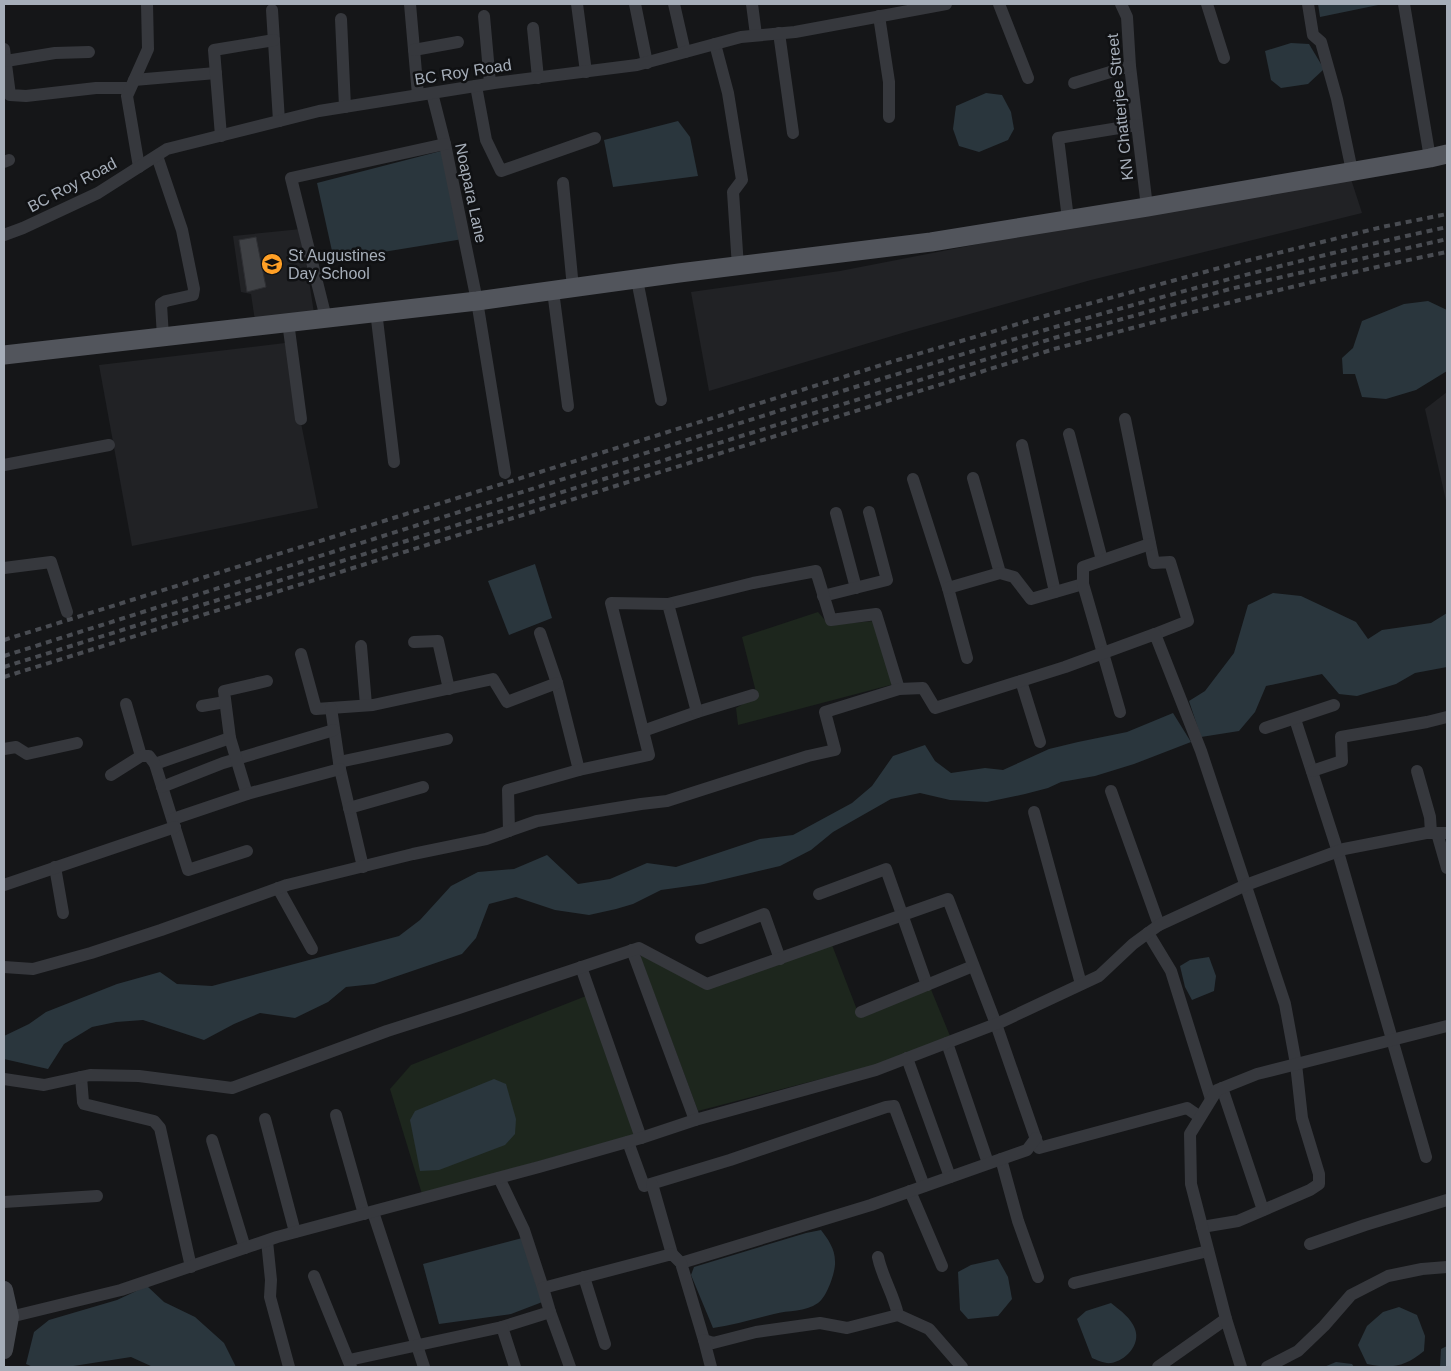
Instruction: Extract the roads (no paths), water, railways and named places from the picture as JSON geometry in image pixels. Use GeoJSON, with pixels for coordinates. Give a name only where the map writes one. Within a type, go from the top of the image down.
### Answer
{"type":"FeatureCollection","features":[{"type":"Feature","properties":{"kind":"main road"},"geometry":{"type":"LineString","coordinates":[[4,355],[376,311],[477,301],[932,242],[1439,156]]}},
{"type":"Feature","properties":{"kind":"street"},"geometry":{"type":"LineString","coordinates":[[139,167],[127,96],[148,49],[147,4]]}},
{"type":"Feature","properties":{"kind":"street"},"geometry":{"type":"LineString","coordinates":[[410,4],[418,95]]}},
{"type":"Feature","properties":{"kind":"street"},"geometry":{"type":"LineString","coordinates":[[577,4],[586,72]]}},
{"type":"Feature","properties":{"kind":"street"},"geometry":{"type":"LineString","coordinates":[[635,4],[647,63]]}},
{"type":"Feature","properties":{"kind":"street"},"geometry":{"type":"LineString","coordinates":[[674,4],[686,52]]}},
{"type":"Feature","properties":{"kind":"street"},"geometry":{"type":"LineString","coordinates":[[752,4],[756,35]]}},
{"type":"Feature","properties":{"kind":"street","name":"BC Roy Road"},"geometry":{"type":"LineString","coordinates":[[4,235],[98,193],[167,150],[319,111],[490,83],[647,63],[741,37],[779,33],[946,4]]}},
{"type":"Feature","properties":{"kind":"street"},"geometry":{"type":"LineString","coordinates":[[999,4],[1028,78]]}},
{"type":"Feature","properties":{"kind":"street","name":"KN Chatterjee Street"},"geometry":{"type":"LineString","coordinates":[[1121,4],[1127,17],[1130,66],[1147,207]]}},
{"type":"Feature","properties":{"kind":"street"},"geometry":{"type":"LineString","coordinates":[[1207,4],[1224,58]]}},
{"type":"Feature","properties":{"kind":"street"},"geometry":{"type":"LineString","coordinates":[[1308,4],[1313,35],[1321,42],[1337,99],[1352,171]]}},
{"type":"Feature","properties":{"kind":"street"},"geometry":{"type":"LineString","coordinates":[[1404,4],[1439,156]]}},
{"type":"Feature","properties":{"kind":"street"},"geometry":{"type":"LineString","coordinates":[[272,10],[279,121]]}},
{"type":"Feature","properties":{"kind":"street"},"geometry":{"type":"LineString","coordinates":[[484,16],[490,83]]}},
{"type":"Feature","properties":{"kind":"street"},"geometry":{"type":"LineString","coordinates":[[880,16],[889,82],[889,117]]}},
{"type":"Feature","properties":{"kind":"street"},"geometry":{"type":"LineString","coordinates":[[341,19],[345,107]]}},
{"type":"Feature","properties":{"kind":"street"},"geometry":{"type":"LineString","coordinates":[[533,28],[538,78]]}},
{"type":"Feature","properties":{"kind":"street"},"geometry":{"type":"LineString","coordinates":[[779,33],[793,133]]}},
{"type":"Feature","properties":{"kind":"street"},"geometry":{"type":"LineString","coordinates":[[221,136],[214,50],[274,40]]}},
{"type":"Feature","properties":{"kind":"street"},"geometry":{"type":"LineString","coordinates":[[414,50],[458,42]]}},
{"type":"Feature","properties":{"kind":"street"},"geometry":{"type":"LineString","coordinates":[[715,44],[728,93],[742,180],[733,192],[738,267]]}},
{"type":"Feature","properties":{"kind":"street"},"geometry":{"type":"LineString","coordinates":[[89,52],[5,55],[10,95],[26,96],[216,73]]}},
{"type":"Feature","properties":{"kind":"street"},"geometry":{"type":"LineString","coordinates":[[1074,83],[1130,66]]}},
{"type":"Feature","properties":{"kind":"street"},"geometry":{"type":"LineString","coordinates":[[476,86],[486,140],[501,171],[595,138]]}},
{"type":"Feature","properties":{"kind":"street","name":"Noapara Lane"},"geometry":{"type":"LineString","coordinates":[[432,93],[445,144],[477,301],[505,472]]}},
{"type":"Feature","properties":{"kind":"street"},"geometry":{"type":"LineString","coordinates":[[1068,219],[1058,138],[1137,124]]}},
{"type":"Feature","properties":{"kind":"street"},"geometry":{"type":"LineString","coordinates":[[326,318],[291,178],[445,144]]}},
{"type":"Feature","properties":{"kind":"street"},"geometry":{"type":"LineString","coordinates":[[157,156],[182,230],[194,288],[193,295],[166,301],[161,304],[163,337]]}},
{"type":"Feature","properties":{"kind":"street"},"geometry":{"type":"LineString","coordinates":[[563,183],[573,288]]}},
{"type":"Feature","properties":{"kind":"street"},"geometry":{"type":"LineString","coordinates":[[637,280],[661,400]]}},
{"type":"Feature","properties":{"kind":"street"},"geometry":{"type":"LineString","coordinates":[[553,291],[568,406]]}},
{"type":"Feature","properties":{"kind":"street"},"geometry":{"type":"LineString","coordinates":[[376,311],[394,462]]}},
{"type":"Feature","properties":{"kind":"street"},"geometry":{"type":"LineString","coordinates":[[288,322],[301,419]]}},
{"type":"Feature","properties":{"kind":"street"},"geometry":{"type":"LineString","coordinates":[[4,967],[33,969],[91,953],[161,930],[278,888],[412,854],[486,839],[537,821],[667,801],[808,756],[835,750],[825,712],[899,689],[923,688],[935,708],[1104,653],[1188,621],[1170,562],[1154,563],[1125,419]]}},
{"type":"Feature","properties":{"kind":"street"},"geometry":{"type":"LineString","coordinates":[[1069,434],[1102,560]]}},
{"type":"Feature","properties":{"kind":"street"},"geometry":{"type":"LineString","coordinates":[[4,465],[109,445]]}},
{"type":"Feature","properties":{"kind":"street"},"geometry":{"type":"LineString","coordinates":[[1022,445],[1055,592]]}},
{"type":"Feature","properties":{"kind":"street"},"geometry":{"type":"LineString","coordinates":[[973,478],[1000,573]]}},
{"type":"Feature","properties":{"kind":"street"},"geometry":{"type":"LineString","coordinates":[[913,479],[948,588],[967,658]]}},
{"type":"Feature","properties":{"kind":"street"},"geometry":{"type":"LineString","coordinates":[[823,596],[886,580],[869,512]]}},
{"type":"Feature","properties":{"kind":"street"},"geometry":{"type":"LineString","coordinates":[[836,513],[856,588]]}},
{"type":"Feature","properties":{"kind":"street"},"geometry":{"type":"LineString","coordinates":[[1120,712],[1083,584],[1083,567],[1150,544]]}},
{"type":"Feature","properties":{"kind":"street"},"geometry":{"type":"LineString","coordinates":[[4,568],[50,562],[67,612]]}},
{"type":"Feature","properties":{"kind":"street"},"geometry":{"type":"LineString","coordinates":[[510,831],[508,790],[579,770],[649,755],[611,602],[668,604],[753,583],[816,571],[831,620],[876,614],[899,689]]}},
{"type":"Feature","properties":{"kind":"street"},"geometry":{"type":"LineString","coordinates":[[948,588],[1000,573],[1014,577],[1031,599],[1083,584]]}},
{"type":"Feature","properties":{"kind":"street"},"geometry":{"type":"LineString","coordinates":[[668,604],[696,712]]}},
{"type":"Feature","properties":{"kind":"street"},"geometry":{"type":"LineString","coordinates":[[540,633],[557,683],[579,770]]}},
{"type":"Feature","properties":{"kind":"street"},"geometry":{"type":"LineString","coordinates":[[1155,634],[1201,752],[1285,1004],[1296,1064],[1302,1118],[1319,1174],[1318,1184],[1310,1190],[1238,1221],[1202,1227]]}},
{"type":"Feature","properties":{"kind":"street"},"geometry":{"type":"LineString","coordinates":[[414,642],[438,641],[449,689]]}},
{"type":"Feature","properties":{"kind":"street"},"geometry":{"type":"LineString","coordinates":[[361,646],[366,705]]}},
{"type":"Feature","properties":{"kind":"street"},"geometry":{"type":"LineString","coordinates":[[301,654],[316,709],[366,705],[493,680],[507,702],[557,683]]}},
{"type":"Feature","properties":{"kind":"street"},"geometry":{"type":"LineString","coordinates":[[247,794],[230,738],[224,691],[267,681]]}},
{"type":"Feature","properties":{"kind":"street"},"geometry":{"type":"LineString","coordinates":[[1021,681],[1040,742]]}},
{"type":"Feature","properties":{"kind":"street"},"geometry":{"type":"LineString","coordinates":[[643,731],[753,694]]}},
{"type":"Feature","properties":{"kind":"street"},"geometry":{"type":"LineString","coordinates":[[202,706],[225,702]]}},
{"type":"Feature","properties":{"kind":"street"},"geometry":{"type":"LineString","coordinates":[[126,704],[141,756]]}},
{"type":"Feature","properties":{"kind":"street"},"geometry":{"type":"LineString","coordinates":[[1265,728],[1334,705]]}},
{"type":"Feature","properties":{"kind":"street"},"geometry":{"type":"LineString","coordinates":[[331,708],[339,765],[363,867]]}},
{"type":"Feature","properties":{"kind":"street"},"geometry":{"type":"LineString","coordinates":[[1312,771],[1342,761],[1341,737],[1447,717]]}},
{"type":"Feature","properties":{"kind":"street"},"geometry":{"type":"LineString","coordinates":[[1295,718],[1338,852],[1426,1157]]}},
{"type":"Feature","properties":{"kind":"street"},"geometry":{"type":"LineString","coordinates":[[162,787],[237,759],[334,730]]}},
{"type":"Feature","properties":{"kind":"street"},"geometry":{"type":"LineString","coordinates":[[155,764],[230,738]]}},
{"type":"Feature","properties":{"kind":"street"},"geometry":{"type":"LineString","coordinates":[[4,886],[247,794],[339,765],[447,739]]}},
{"type":"Feature","properties":{"kind":"street"},"geometry":{"type":"LineString","coordinates":[[4,749],[16,747],[27,754],[77,743]]}},
{"type":"Feature","properties":{"kind":"street"},"geometry":{"type":"LineString","coordinates":[[111,775],[141,756],[149,756],[155,764],[188,870],[247,851]]}},
{"type":"Feature","properties":{"kind":"street"},"geometry":{"type":"LineString","coordinates":[[1418,771],[1430,817],[1438,833],[1447,868]]}},
{"type":"Feature","properties":{"kind":"street"},"geometry":{"type":"LineString","coordinates":[[349,808],[423,787]]}},
{"type":"Feature","properties":{"kind":"street"},"geometry":{"type":"LineString","coordinates":[[1111,791],[1159,925]]}},
{"type":"Feature","properties":{"kind":"street"},"geometry":{"type":"LineString","coordinates":[[1034,812],[1081,984]]}},
{"type":"Feature","properties":{"kind":"street"},"geometry":{"type":"LineString","coordinates":[[10,1317],[121,1290],[295,1232],[499,1178],[628,1142],[695,1120],[876,1070],[996,1024],[1099,976],[1133,944],[1159,925],[1246,885],[1338,852],[1438,833]]}},
{"type":"Feature","properties":{"kind":"street"},"geometry":{"type":"LineString","coordinates":[[55,867],[63,913]]}},
{"type":"Feature","properties":{"kind":"street"},"geometry":{"type":"LineString","coordinates":[[819,894],[886,869],[927,985]]}},
{"type":"Feature","properties":{"kind":"street"},"geometry":{"type":"LineString","coordinates":[[278,888],[312,949]]}},
{"type":"Feature","properties":{"kind":"street"},"geometry":{"type":"LineString","coordinates":[[4,1079],[44,1086],[90,1075],[139,1076],[232,1088],[386,1031],[639,948],[707,984],[948,899],[996,1024],[1039,1148],[1187,1108],[1200,1117]]}},
{"type":"Feature","properties":{"kind":"street"},"geometry":{"type":"LineString","coordinates":[[701,938],[764,914],[780,959]]}},
{"type":"Feature","properties":{"kind":"street"},"geometry":{"type":"LineString","coordinates":[[1148,933],[1171,971],[1211,1100]]}},
{"type":"Feature","properties":{"kind":"street"},"geometry":{"type":"LineString","coordinates":[[632,950],[695,1120]]}},
{"type":"Feature","properties":{"kind":"street"},"geometry":{"type":"LineString","coordinates":[[861,1012],[973,966]]}},
{"type":"Feature","properties":{"kind":"street"},"geometry":{"type":"LineString","coordinates":[[581,967],[641,1138]]}},
{"type":"Feature","properties":{"kind":"street"},"geometry":{"type":"LineString","coordinates":[[1241,1367],[1226,1319],[1191,1184],[1190,1134],[1200,1117],[1217,1090],[1257,1074],[1447,1026]]}},
{"type":"Feature","properties":{"kind":"street"},"geometry":{"type":"LineString","coordinates":[[947,1042],[988,1164]]}},
{"type":"Feature","properties":{"kind":"street"},"geometry":{"type":"LineString","coordinates":[[907,1058],[950,1177]]}},
{"type":"Feature","properties":{"kind":"street"},"geometry":{"type":"LineString","coordinates":[[81,1077],[84,1104],[154,1121],[160,1128],[191,1267]]}},
{"type":"Feature","properties":{"kind":"street"},"geometry":{"type":"LineString","coordinates":[[1222,1088],[1263,1210]]}},
{"type":"Feature","properties":{"kind":"street"},"geometry":{"type":"LineString","coordinates":[[628,1142],[644,1186],[894,1106],[924,1186]]}},
{"type":"Feature","properties":{"kind":"street"},"geometry":{"type":"LineString","coordinates":[[336,1114],[368,1213],[424,1367]]}},
{"type":"Feature","properties":{"kind":"street"},"geometry":{"type":"LineString","coordinates":[[266,1119],[295,1232]]}},
{"type":"Feature","properties":{"kind":"street"},"geometry":{"type":"LineString","coordinates":[[543,1288],[584,1277],[677,1258],[871,1205],[1027,1150],[1036,1138]]}},
{"type":"Feature","properties":{"kind":"street"},"geometry":{"type":"LineString","coordinates":[[212,1140],[245,1248]]}},
{"type":"Feature","properties":{"kind":"street"},"geometry":{"type":"LineString","coordinates":[[1001,1159],[1018,1220],[1038,1277]]}},
{"type":"Feature","properties":{"kind":"street"},"geometry":{"type":"LineString","coordinates":[[499,1178],[524,1230],[570,1367]]}},
{"type":"Feature","properties":{"kind":"street"},"geometry":{"type":"LineString","coordinates":[[652,1184],[704,1340],[711,1367]]}},
{"type":"Feature","properties":{"kind":"street"},"geometry":{"type":"LineString","coordinates":[[910,1191],[942,1266]]}},
{"type":"Feature","properties":{"kind":"street"},"geometry":{"type":"LineString","coordinates":[[4,1202],[97,1196]]}},
{"type":"Feature","properties":{"kind":"street"},"geometry":{"type":"LineString","coordinates":[[1310,1244],[1447,1200]]}},
{"type":"Feature","properties":{"kind":"street"},"geometry":{"type":"LineString","coordinates":[[266,1241],[271,1280],[270,1297],[289,1367]]}},
{"type":"Feature","properties":{"kind":"street"},"geometry":{"type":"LineString","coordinates":[[1074,1283],[1208,1251]]}},
{"type":"Feature","properties":{"kind":"street"},"geometry":{"type":"LineString","coordinates":[[878,1257],[881,1272],[896,1303],[898,1315]]}},
{"type":"Feature","properties":{"kind":"street"},"geometry":{"type":"LineString","coordinates":[[1267,1367],[1298,1351],[1351,1296],[1388,1276],[1422,1269],[1447,1268]]}},
{"type":"Feature","properties":{"kind":"street"},"geometry":{"type":"LineString","coordinates":[[314,1276],[350,1364],[416,1346],[502,1327],[550,1312]]}},
{"type":"Feature","properties":{"kind":"street"},"geometry":{"type":"LineString","coordinates":[[584,1277],[605,1344]]}},
{"type":"Feature","properties":{"kind":"street"},"geometry":{"type":"LineString","coordinates":[[4,1290],[10,1317],[4,1348]]}},
{"type":"Feature","properties":{"kind":"street"},"geometry":{"type":"LineString","coordinates":[[704,1340],[713,1344],[756,1332],[820,1323],[846,1328],[898,1315],[929,1329],[962,1367]]}},
{"type":"Feature","properties":{"kind":"street"},"geometry":{"type":"LineString","coordinates":[[1158,1367],[1226,1319]]}},
{"type":"Feature","properties":{"kind":"street"},"geometry":{"type":"LineString","coordinates":[[502,1327],[515,1367]]}},
{"type":"Feature","properties":{"kind":"railway"},"geometry":{"type":"LineString","coordinates":[[4,640],[891,362],[1048,315],[1230,265],[1382,227],[1447,214]]}},
{"type":"Feature","properties":{"kind":"railway"},"geometry":{"type":"LineString","coordinates":[[4,656],[764,415],[1055,327],[1250,274],[1348,249],[1447,227]]}},
{"type":"Feature","properties":{"kind":"railway"},"geometry":{"type":"LineString","coordinates":[[4,667],[1054,338],[1230,289],[1447,239]]}},
{"type":"Feature","properties":{"kind":"railway"},"geometry":{"type":"LineString","coordinates":[[4,677],[1054,349],[1298,285],[1447,252]]}},
{"type":"Feature","properties":{"kind":"place","name":"St Augustines Day School"},"geometry":{"type":"Point","coordinates":[272,264]}}]}
